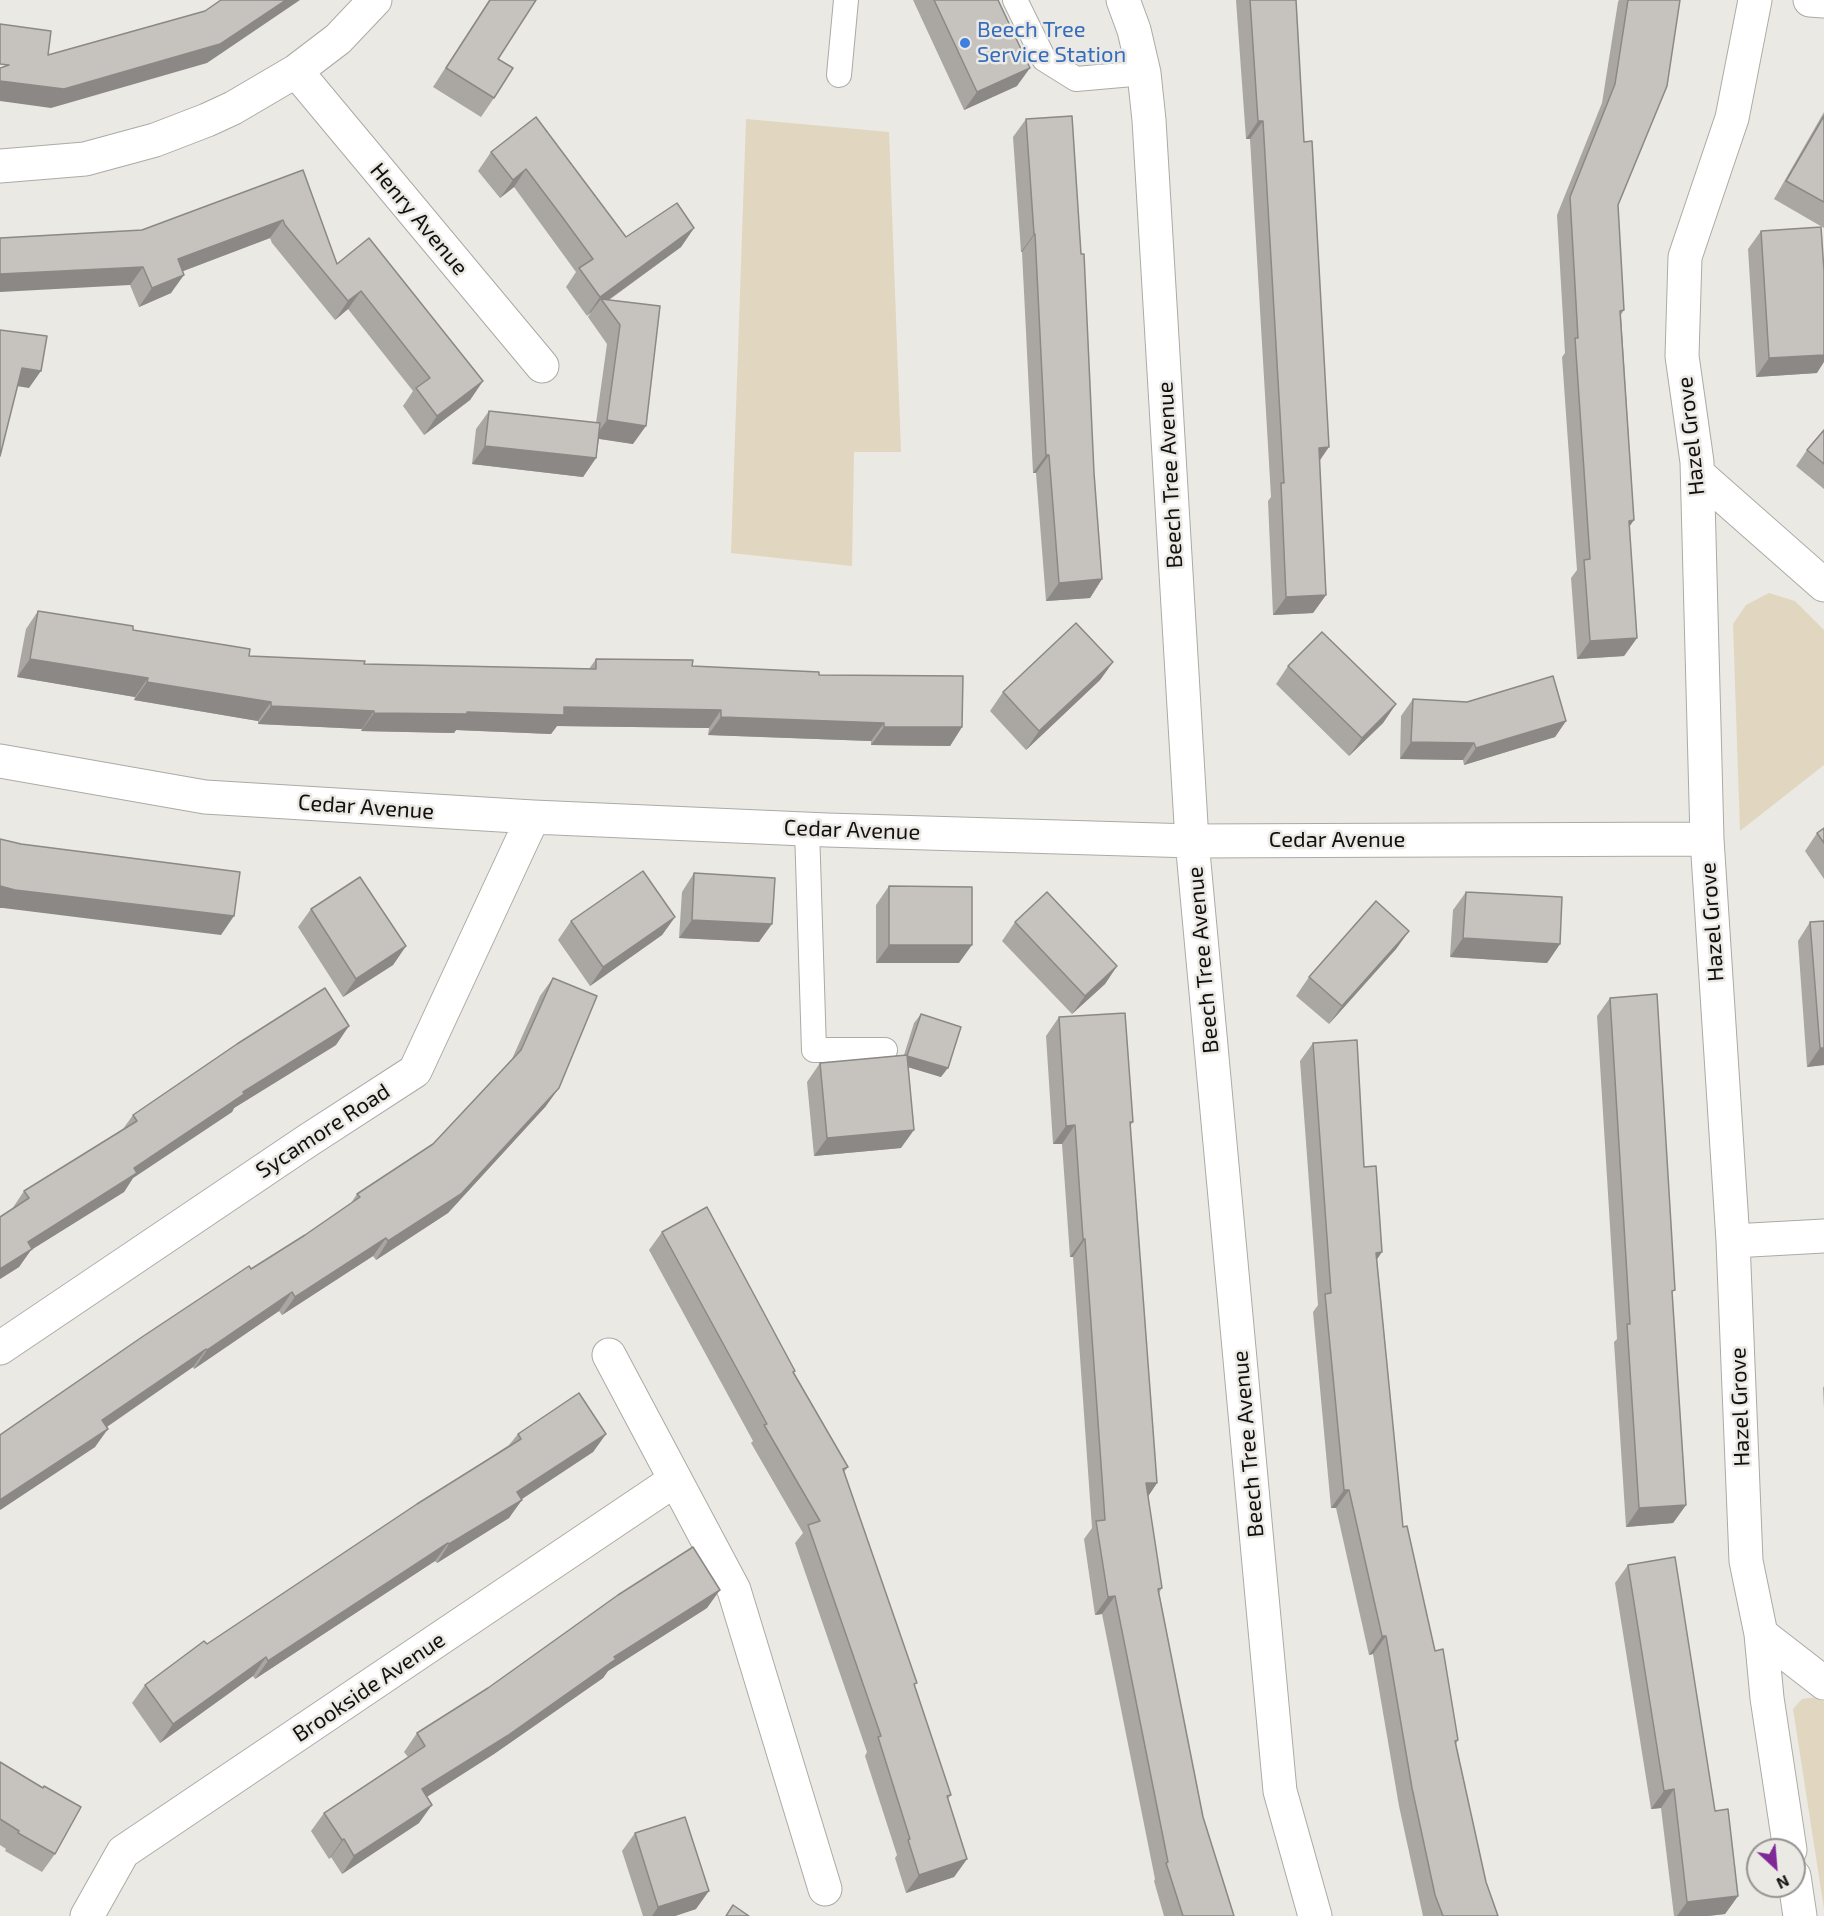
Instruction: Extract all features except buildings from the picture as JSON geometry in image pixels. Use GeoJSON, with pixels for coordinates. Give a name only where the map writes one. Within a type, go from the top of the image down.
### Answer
{"type":"FeatureCollection","features":[{"type":"Feature","properties":{"kind":"street"},"geometry":{"type":"LineString","coordinates":[[0,166],[85,159],[176,133],[233,108],[296,71],[338,39],[375,0]]}},
{"type":"Feature","properties":{"kind":"street","name":"Beech Tree Avenue"},"geometry":{"type":"LineString","coordinates":[[1123,0],[1134,30],[1144,73],[1192,841],[1280,1791],[1315,1916]]}},
{"type":"Feature","properties":{"kind":"street","name":"Hazel Grove"},"geometry":{"type":"LineString","coordinates":[[1755,0],[1732,118],[1685,257],[1682,356],[1698,474],[1707,839],[1733,1240],[1746,1561],[1761,1634],[1767,1698],[1788,1838]]}},
{"type":"Feature","properties":{"kind":"street"},"geometry":{"type":"LineString","coordinates":[[1810,0],[1824,2]]}},
{"type":"Feature","properties":{"kind":"street","name":"Henry Avenue"},"geometry":{"type":"LineString","coordinates":[[296,71],[542,366]]}},
{"type":"Feature","properties":{"kind":"street"},"geometry":{"type":"LineString","coordinates":[[1698,474],[1824,585]]}},
{"type":"Feature","properties":{"kind":"street","name":"Cedar Avenue"},"geometry":{"type":"LineString","coordinates":[[0,761],[205,797],[533,817],[807,829],[1192,841],[1707,839]]}},
{"type":"Feature","properties":{"kind":"street","name":"Sycamore Road"},"geometry":{"type":"LineString","coordinates":[[0,1348],[415,1071],[533,817]]}},
{"type":"Feature","properties":{"kind":"street"},"geometry":{"type":"LineString","coordinates":[[1733,1240],[1824,1236]]}},
{"type":"Feature","properties":{"kind":"street"},"geometry":{"type":"LineString","coordinates":[[609,1354],[734,1590],[825,1889]]}},
{"type":"Feature","properties":{"kind":"street","name":"Brookside Avenue"},"geometry":{"type":"LineString","coordinates":[[87,1916],[123,1852],[675,1480]]}},
{"type":"Feature","properties":{"kind":"street"},"geometry":{"type":"LineString","coordinates":[[1761,1634],[1824,1683]]}},
{"type":"Feature","properties":{"kind":"street"},"geometry":{"type":"LineString","coordinates":[[1797,1898],[1800,1916]]}},
{"type":"Feature","properties":{"kind":"lane"},"geometry":{"type":"LineString","coordinates":[[839,75],[846,0]]}},
{"type":"Feature","properties":{"kind":"lane"},"geometry":{"type":"LineString","coordinates":[[1015,0],[1044,59],[1076,79],[1144,73]]}},
{"type":"Feature","properties":{"kind":"lane"},"geometry":{"type":"LineString","coordinates":[[807,829],[814,1050],[885,1050]]}},
{"type":"Feature","properties":{"kind":"shaded area"},"geometry":{"type":"Polygon","coordinates":[[[746,119],[889,132],[901,452],[854,452],[852,566],[731,553],[746,119]]]}},
{"type":"Feature","properties":{"kind":"shaded area"},"geometry":{"type":"Polygon","coordinates":[[[1769,593],[1795,601],[1824,630],[1824,765],[1740,831],[1733,624],[1746,605],[1769,593]]]}},
{"type":"Feature","properties":{"kind":"shaded area"},"geometry":{"type":"Polygon","coordinates":[[[1817,1697],[1824,1702],[1824,1909],[1793,1709],[1802,1699],[1817,1697]]]}},
{"type":"Feature","properties":{"kind":"place","name":"Beech Tree Service Station"},"geometry":{"type":"Point","coordinates":[965,43]}}]}
